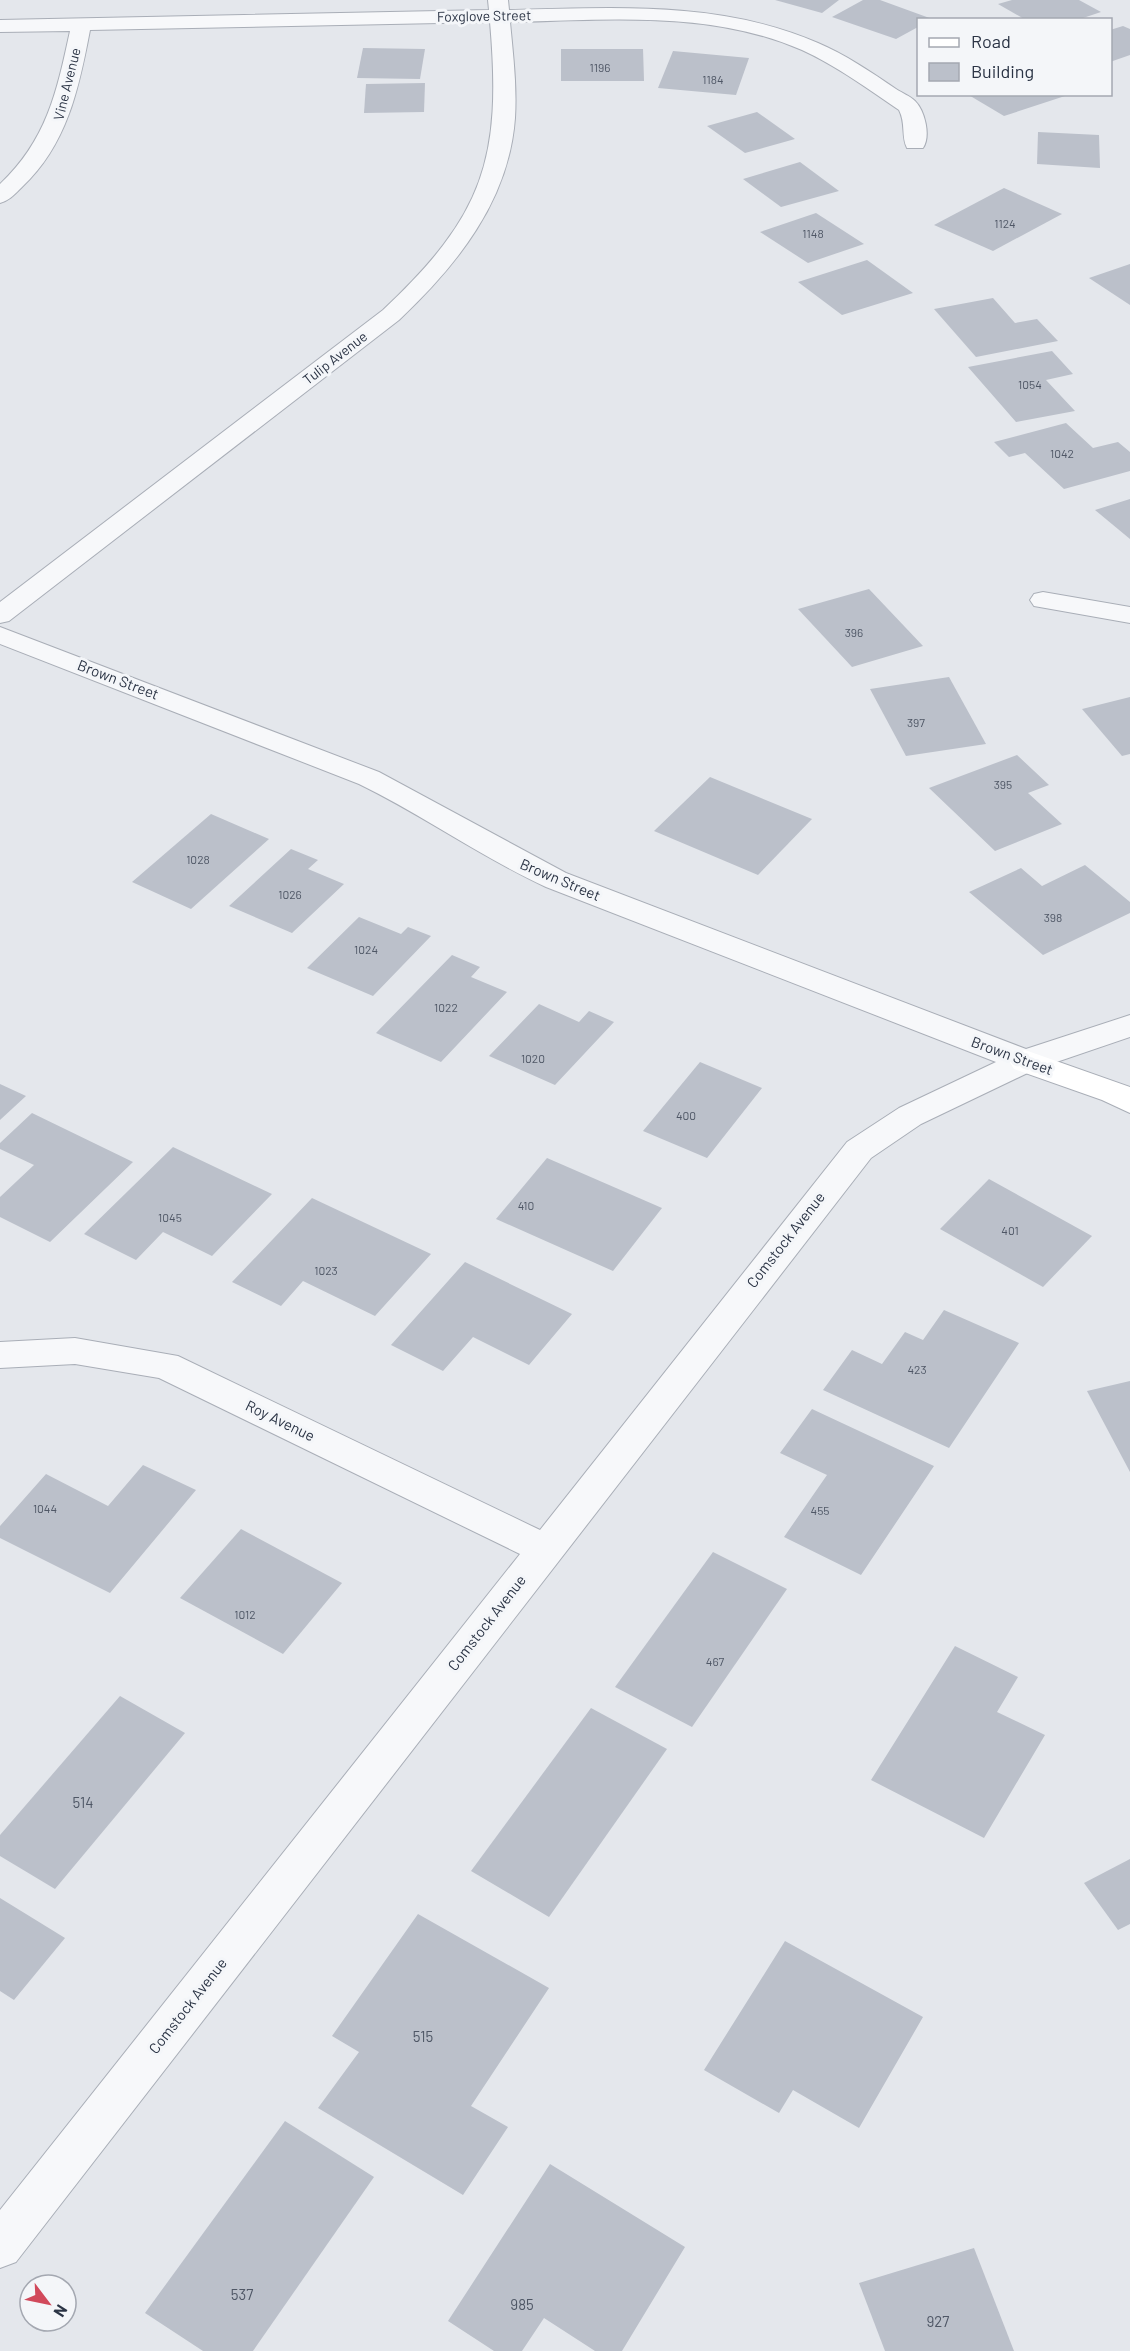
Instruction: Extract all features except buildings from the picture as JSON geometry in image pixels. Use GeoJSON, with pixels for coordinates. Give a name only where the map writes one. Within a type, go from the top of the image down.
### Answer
{"type":"FeatureCollection","features":[{"type":"Feature","properties":{"kind":"street","name":"Foxglove Street"},"geometry":{"type":"LineString","coordinates":[[0,26],[499,8],[651,13],[720,20],[787,37],[828,55],[908,106],[915,120],[915,143]]}},
{"type":"Feature","properties":{"kind":"street","name":"Tulip Avenue"},"geometry":{"type":"LineString","coordinates":[[0,615],[391,315],[423,286],[447,258],[483,204],[493,179],[503,132],[499,8]]}},
{"type":"Feature","properties":{"kind":"street","name":"Vine Avenue"},"geometry":{"type":"LineString","coordinates":[[0,196],[34,160],[54,131],[65,101],[81,24]]}},
{"type":"Feature","properties":{"kind":"street"},"geometry":{"type":"LineString","coordinates":[[1043,600],[1130,615]]}},
{"type":"Feature","properties":{"kind":"street","name":"Brown Street"},"geometry":{"type":"LineString","coordinates":[[0,635],[407,794],[501,854],[556,880],[1113,1092],[1130,1102]]}},
{"type":"Feature","properties":{"kind":"street","name":"Comstock Avenue"},"geometry":{"type":"LineString","coordinates":[[0,2246],[859,1150],[910,1116],[1025,1060],[1130,1026]]}},
{"type":"Feature","properties":{"kind":"street","name":"Roy Avenue"},"geometry":{"type":"LineString","coordinates":[[0,1355],[20,1352],[75,1351],[166,1366],[545,1549]]}}]}
